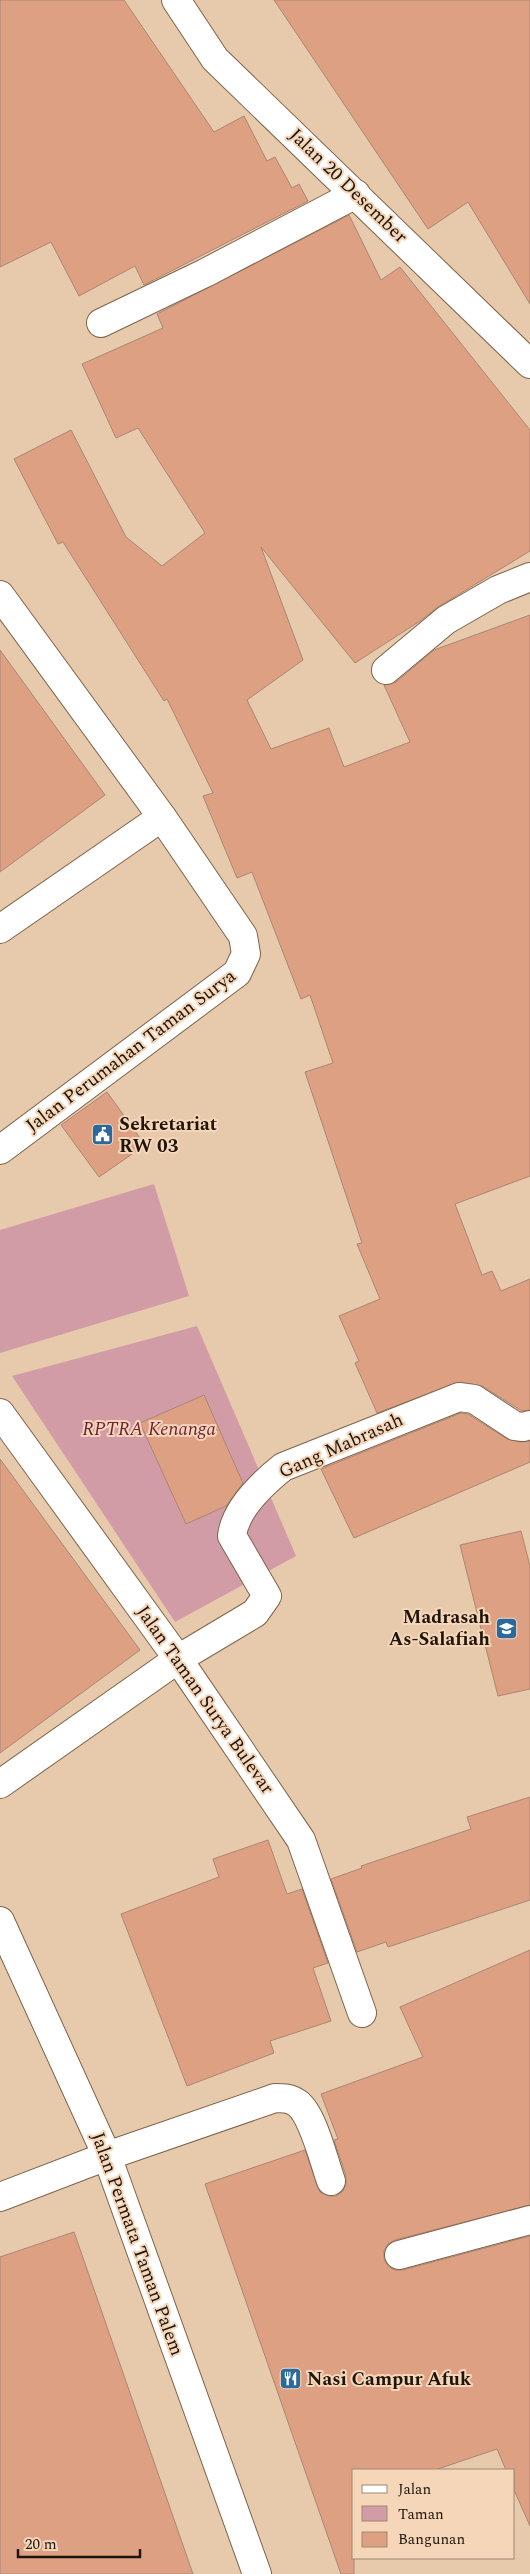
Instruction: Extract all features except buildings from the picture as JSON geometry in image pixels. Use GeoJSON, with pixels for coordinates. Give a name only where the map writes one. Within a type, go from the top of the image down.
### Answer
{"type":"FeatureCollection","features":[{"type":"Feature","properties":{"kind":"street","name":"Jalan 20 Desember"},"geometry":{"type":"LineString","coordinates":[[176,0],[215,59],[530,364]]}},
{"type":"Feature","properties":{"kind":"street"},"geometry":{"type":"LineString","coordinates":[[101,323],[205,273],[356,194]]}},
{"type":"Feature","properties":{"kind":"street"},"geometry":{"type":"LineString","coordinates":[[386,670],[446,620],[498,590],[530,576]]}},
{"type":"Feature","properties":{"kind":"street","name":"Jalan Perumahan Taman Surya"},"geometry":{"type":"LineString","coordinates":[[0,594],[162,817],[243,936],[246,954],[237,973],[0,1150]]}},
{"type":"Feature","properties":{"kind":"street"},"geometry":{"type":"LineString","coordinates":[[0,929],[162,817]]}},
{"type":"Feature","properties":{"kind":"street","name":"Gang Mabrasah"},"geometry":{"type":"LineString","coordinates":[[178,1660],[255,1613],[267,1596],[232,1536],[233,1526],[260,1488],[283,1467],[459,1397],[474,1399],[515,1426],[523,1427],[530,1424]]}},
{"type":"Feature","properties":{"kind":"street","name":"Jalan Taman Surya Bulevar"},"geometry":{"type":"LineString","coordinates":[[0,1413],[178,1660],[301,1840],[362,2013]]}},
{"type":"Feature","properties":{"kind":"street"},"geometry":{"type":"LineString","coordinates":[[0,1784],[178,1660]]}},
{"type":"Feature","properties":{"kind":"street","name":"Jalan Permata Taman Palem"},"geometry":{"type":"LineString","coordinates":[[0,1921],[107,2156],[257,2574]]}},
{"type":"Feature","properties":{"kind":"street"},"geometry":{"type":"LineString","coordinates":[[0,2197],[107,2156],[275,2098],[287,2098],[298,2103],[306,2113],[331,2181]]}},
{"type":"Feature","properties":{"kind":"street"},"geometry":{"type":"LineString","coordinates":[[399,2254],[530,2220]]}},
{"type":"Feature","properties":{"kind":"green space"},"geometry":{"type":"Polygon","coordinates":[[[154,1184],[189,1296],[0,1353],[0,1230],[154,1184]]]}},
{"type":"Feature","properties":{"kind":"green space","name":"RPTRA Kenanga"},"geometry":{"type":"Polygon","coordinates":[[[197,1326],[296,1556],[175,1622],[12,1376],[197,1326]]]}},
{"type":"Feature","properties":{"kind":"place","name":"Sekretariat RW 03"},"geometry":{"type":"Point","coordinates":[103,1135]}},
{"type":"Feature","properties":{"kind":"place","name":"Madrasah As-Salafiah"},"geometry":{"type":"Point","coordinates":[506,1628]}},
{"type":"Feature","properties":{"kind":"place","name":"Nasi Campur Afuk"},"geometry":{"type":"Point","coordinates":[291,2379]}}]}
